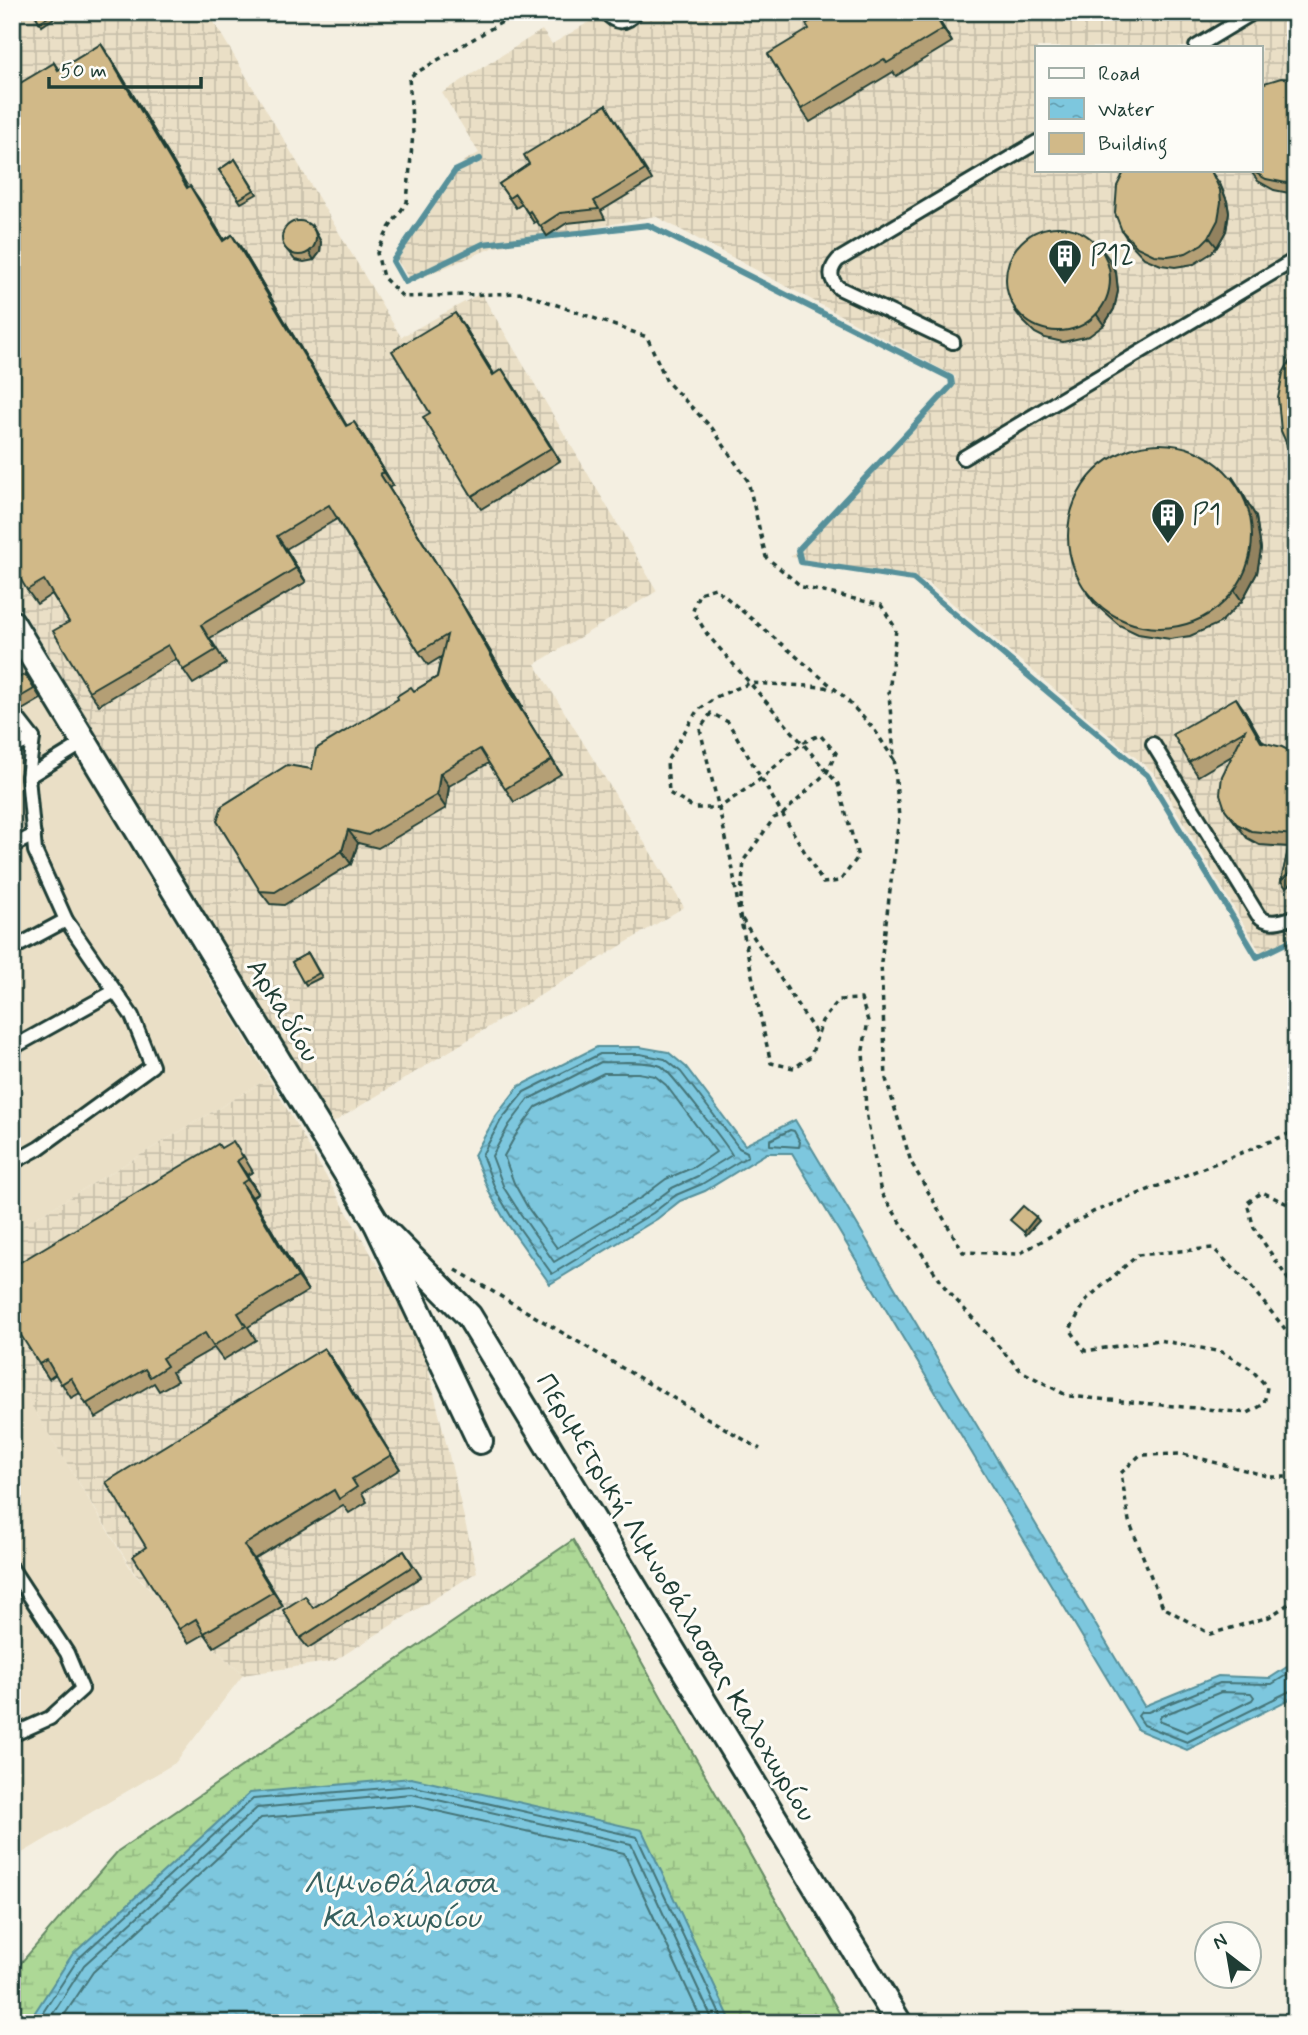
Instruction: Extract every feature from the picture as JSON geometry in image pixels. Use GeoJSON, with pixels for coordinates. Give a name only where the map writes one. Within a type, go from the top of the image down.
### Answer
{"type":"FeatureCollection","features":[{"type":"Feature","properties":{"kind":"street","name":"Αρκαδίου"},"geometry":{"type":"LineString","coordinates":[[12,623],[376,1222],[480,1441]]}},
{"type":"Feature","properties":{"kind":"street","name":"Περιμετρική Λιμνοθάλασσας Καλοχωρίου"},"geometry":{"type":"LineString","coordinates":[[376,1222],[469,1316],[899,2023]]}},
{"type":"Feature","properties":{"kind":"lane"},"geometry":{"type":"LineString","coordinates":[[606,12],[613,20],[620,22],[627,21],[636,12]]}},
{"type":"Feature","properties":{"kind":"lane"},"geometry":{"type":"LineString","coordinates":[[1198,46],[1254,12]]}},
{"type":"Feature","properties":{"kind":"lane"},"geometry":{"type":"LineString","coordinates":[[953,342],[839,288],[833,282],[832,266],[1035,143]]}},
{"type":"Feature","properties":{"kind":"lane"},"geometry":{"type":"LineString","coordinates":[[962,458],[1296,259]]}},
{"type":"Feature","properties":{"kind":"lane"},"geometry":{"type":"LineString","coordinates":[[12,711],[33,738],[28,777],[35,851],[66,920],[132,1016],[152,1066],[39,1148],[12,1163]]}},
{"type":"Feature","properties":{"kind":"lane"},"geometry":{"type":"LineString","coordinates":[[12,748],[33,738]]}},
{"type":"Feature","properties":{"kind":"lane"},"geometry":{"type":"LineString","coordinates":[[28,777],[85,742]]}},
{"type":"Feature","properties":{"kind":"lane"},"geometry":{"type":"LineString","coordinates":[[1153,744],[1258,915],[1270,922],[1296,916]]}},
{"type":"Feature","properties":{"kind":"lane"},"geometry":{"type":"LineString","coordinates":[[12,846],[34,835]]}},
{"type":"Feature","properties":{"kind":"lane"},"geometry":{"type":"LineString","coordinates":[[12,948],[66,920]]}},
{"type":"Feature","properties":{"kind":"lane"},"geometry":{"type":"LineString","coordinates":[[12,1048],[115,991]]}},
{"type":"Feature","properties":{"kind":"lane"},"geometry":{"type":"LineString","coordinates":[[12,1569],[67,1653],[82,1689],[50,1718],[12,1735]]}},
{"type":"Feature","properties":{"kind":"path"},"geometry":{"type":"LineString","coordinates":[[519,12],[409,77],[413,133],[407,201],[377,253],[383,278],[403,297],[523,293],[647,337],[667,382],[712,428],[748,481],[766,557],[802,587],[881,605],[896,629],[889,694],[899,818],[881,962],[886,1079],[911,1161],[963,1252],[1019,1254],[1093,1212],[1296,1130]]}},
{"type":"Feature","properties":{"kind":"path"},"geometry":{"type":"LineString","coordinates":[[894,760],[874,729],[842,695],[715,588],[699,593],[693,611],[707,634],[838,784],[858,857],[840,881],[823,883],[728,722],[711,713],[699,729],[732,864],[762,1029],[772,1063],[794,1068],[811,1056],[822,1021],[839,1000],[861,999],[867,1021],[863,1050],[866,1112],[881,1193],[946,1289],[1021,1371],[1068,1396],[1248,1413],[1265,1404],[1267,1387],[1251,1369],[1222,1352],[1159,1340],[1085,1351],[1070,1329],[1087,1299],[1138,1255],[1213,1248],[1247,1282],[1286,1330],[1296,1358]]}},
{"type":"Feature","properties":{"kind":"path"},"geometry":{"type":"LineString","coordinates":[[817,1035],[740,915],[744,860],[774,818],[783,814],[827,772],[836,753],[820,735],[802,743],[762,778],[719,808],[694,808],[668,793],[667,761],[697,711],[718,696],[750,683],[825,687],[842,695]]}},
{"type":"Feature","properties":{"kind":"path"},"geometry":{"type":"LineString","coordinates":[[1296,1209],[1262,1192],[1247,1203],[1254,1228],[1296,1292]]}},
{"type":"Feature","properties":{"kind":"path"},"geometry":{"type":"LineString","coordinates":[[448,1265],[760,1450]]}},
{"type":"Feature","properties":{"kind":"path"},"geometry":{"type":"LineString","coordinates":[[1296,1477],[1271,1477],[1183,1454],[1140,1455],[1121,1473],[1129,1521],[1163,1607],[1210,1634],[1269,1617],[1296,1599]]}},
{"type":"Feature","properties":{"kind":"shaded area"},"geometry":{"type":"Polygon","coordinates":[[[12,12],[148,12],[154,21],[169,12],[208,12],[401,337],[481,293],[657,591],[535,664],[684,907],[331,1124],[12,593],[12,12]]]}},
{"type":"Feature","properties":{"kind":"shaded area"},"geometry":{"type":"Polygon","coordinates":[[[606,12],[1296,12],[1296,939],[1262,955],[1154,773],[927,582],[791,557],[956,377],[655,216],[494,247],[411,282],[394,255],[464,161],[479,153],[442,93],[542,30],[552,44],[606,12]]]}},
{"type":"Feature","properties":{"kind":"shaded area"},"geometry":{"type":"Polygon","coordinates":[[[12,649],[269,1078],[12,1232],[12,649]]]}},
{"type":"Feature","properties":{"kind":"shaded area"},"geometry":{"type":"Polygon","coordinates":[[[269,1078],[395,1295],[417,1322],[477,1572],[334,1661],[243,1675],[135,1574],[12,1374],[12,1232],[269,1078]]]}},
{"type":"Feature","properties":{"kind":"shaded area"},"geometry":{"type":"Polygon","coordinates":[[[12,1373],[134,1574],[243,1675],[175,1763],[12,1859],[12,1373]]]}},
{"type":"Feature","properties":{"kind":"green space"},"geometry":{"type":"Polygon","coordinates":[[[573,1540],[845,2023],[12,2023],[12,1973],[118,1851],[573,1540]]]}},
{"type":"Feature","properties":{"kind":"water"},"geometry":{"type":"Polygon","coordinates":[[[597,1047],[640,1047],[668,1052],[686,1067],[745,1145],[795,1120],[1144,1706],[1218,1676],[1270,1678],[1296,1661],[1296,1696],[1187,1750],[1138,1730],[792,1153],[767,1153],[705,1191],[680,1201],[657,1219],[550,1284],[506,1222],[490,1194],[474,1155],[496,1116],[519,1086],[597,1047]]]}},
{"type":"Feature","properties":{"kind":"water","name":"Λιμνοθάλασσα Καλοχωρίου"},"geometry":{"type":"Polygon","coordinates":[[[411,1778],[642,1830],[732,2023],[28,2023],[72,1955],[250,1793],[411,1778]]]}},
{"type":"Feature","properties":{"kind":"building"},"geometry":{"type":"Polygon","coordinates":[[[34,12],[54,12],[55,13],[39,22],[34,12]]]}},
{"type":"Feature","properties":{"kind":"building"},"geometry":{"type":"Polygon","coordinates":[[[838,12],[933,12],[943,29],[887,63],[884,59],[801,109],[768,54],[809,29],[806,24],[822,15],[825,20],[838,12]]]}},
{"type":"Feature","properties":{"kind":"building"},"geometry":{"type":"Polygon","coordinates":[[[101,44],[187,188],[190,186],[223,241],[232,235],[346,426],[354,422],[384,472],[380,474],[463,606],[511,694],[552,760],[505,789],[480,749],[440,773],[437,795],[368,835],[348,830],[342,851],[275,892],[260,891],[217,821],[222,806],[287,765],[312,769],[316,749],[398,699],[397,696],[411,687],[414,691],[437,677],[447,635],[419,652],[329,505],[277,536],[296,568],[201,625],[216,650],[183,670],[168,645],[89,691],[53,631],[69,622],[44,580],[27,590],[12,565],[12,88],[54,63],[58,70],[101,44]]]}},
{"type":"Feature","properties":{"kind":"building"},"geometry":{"type":"Polygon","coordinates":[[[1281,78],[1296,79],[1296,181],[1286,183],[1266,179],[1254,172],[1262,172],[1262,84],[1281,78]]]}},
{"type":"Feature","properties":{"kind":"building"},"geometry":{"type":"Polygon","coordinates":[[[606,105],[645,170],[594,201],[599,209],[560,213],[540,226],[515,194],[509,198],[499,184],[529,164],[524,155],[606,105]]]}},
{"type":"Feature","properties":{"kind":"building"},"geometry":{"type":"Polygon","coordinates":[[[235,159],[254,190],[239,199],[219,170],[235,159]]]}},
{"type":"Feature","properties":{"kind":"building"},"geometry":{"type":"Polygon","coordinates":[[[1124,172],[1211,172],[1220,190],[1218,220],[1209,237],[1186,253],[1154,255],[1137,247],[1122,231],[1115,213],[1117,186],[1124,172]]]}},
{"type":"Feature","properties":{"kind":"building"},"geometry":{"type":"Polygon","coordinates":[[[299,221],[311,226],[316,238],[311,250],[299,255],[287,250],[282,238],[287,226],[299,221]]]}},
{"type":"Feature","properties":{"kind":"building","name":"P12"},"geometry":{"type":"Polygon","coordinates":[[[1058,227],[1078,231],[1095,242],[1106,259],[1110,279],[1106,299],[1095,316],[1078,327],[1058,331],[1038,327],[1021,316],[1010,299],[1006,279],[1010,259],[1021,242],[1038,231],[1058,227]]]}},
{"type":"Feature","properties":{"kind":"building"},"geometry":{"type":"Polygon","coordinates":[[[455,313],[493,375],[502,369],[551,448],[472,496],[423,417],[430,413],[392,351],[455,313]]]}},
{"type":"Feature","properties":{"kind":"building"},"geometry":{"type":"Polygon","coordinates":[[[1296,350],[1296,461],[1281,431],[1278,398],[1283,373],[1296,350]]]}},
{"type":"Feature","properties":{"kind":"building","name":"P1"},"geometry":{"type":"Polygon","coordinates":[[[1160,444],[1195,451],[1225,471],[1245,501],[1252,536],[1245,571],[1225,601],[1195,621],[1160,628],[1125,621],[1095,601],[1075,571],[1068,536],[1075,501],[1095,471],[1125,451],[1160,444]]]}},
{"type":"Feature","properties":{"kind":"building"},"geometry":{"type":"Polygon","coordinates":[[[25,674],[34,689],[15,700],[12,697],[12,682],[25,674]]]}},
{"type":"Feature","properties":{"kind":"building"},"geometry":{"type":"Polygon","coordinates":[[[1236,698],[1261,742],[1282,747],[1296,756],[1294,835],[1251,831],[1237,824],[1225,809],[1220,794],[1222,776],[1245,730],[1189,762],[1173,734],[1236,698]]]}},
{"type":"Feature","properties":{"kind":"building"},"geometry":{"type":"Polygon","coordinates":[[[1296,843],[1296,867],[1281,881],[1289,845],[1296,843]]]}},
{"type":"Feature","properties":{"kind":"building"},"geometry":{"type":"Polygon","coordinates":[[[308,953],[319,973],[303,982],[292,962],[308,953]]]}},
{"type":"Feature","properties":{"kind":"building"},"geometry":{"type":"Polygon","coordinates":[[[233,1141],[243,1157],[237,1161],[248,1179],[242,1183],[298,1277],[238,1313],[246,1326],[213,1346],[205,1333],[162,1358],[167,1366],[150,1377],[145,1369],[86,1404],[71,1378],[61,1384],[47,1360],[39,1364],[12,1321],[12,1289],[15,1288],[12,1284],[12,1267],[218,1144],[221,1148],[233,1141]]]}},
{"type":"Feature","properties":{"kind":"building"},"geometry":{"type":"Polygon","coordinates":[[[1023,1206],[1036,1217],[1024,1232],[1010,1220],[1023,1206]]]}},
{"type":"Feature","properties":{"kind":"building"},"geometry":{"type":"Polygon","coordinates":[[[324,1348],[391,1455],[352,1479],[357,1487],[339,1499],[334,1490],[244,1545],[273,1592],[204,1633],[196,1619],[179,1629],[133,1556],[146,1547],[106,1482],[324,1348]]]}},
{"type":"Feature","properties":{"kind":"building"},"geometry":{"type":"Polygon","coordinates":[[[404,1551],[413,1566],[300,1638],[283,1610],[305,1596],[313,1608],[404,1551]]]}},
{"type":"Feature","properties":{"kind":"waterway"},"geometry":{"type":"LineString","coordinates":[[480,159],[455,171],[393,261],[405,282],[483,244],[648,225],[951,378],[952,385],[798,550],[801,562],[913,579],[1147,775],[1257,957],[1296,938]]}},
{"type":"Feature","properties":{"kind":"place","name":"P12"},"geometry":{"type":"Point","coordinates":[1065,286]}},
{"type":"Feature","properties":{"kind":"place","name":"P1"},"geometry":{"type":"Point","coordinates":[1168,545]}}]}
